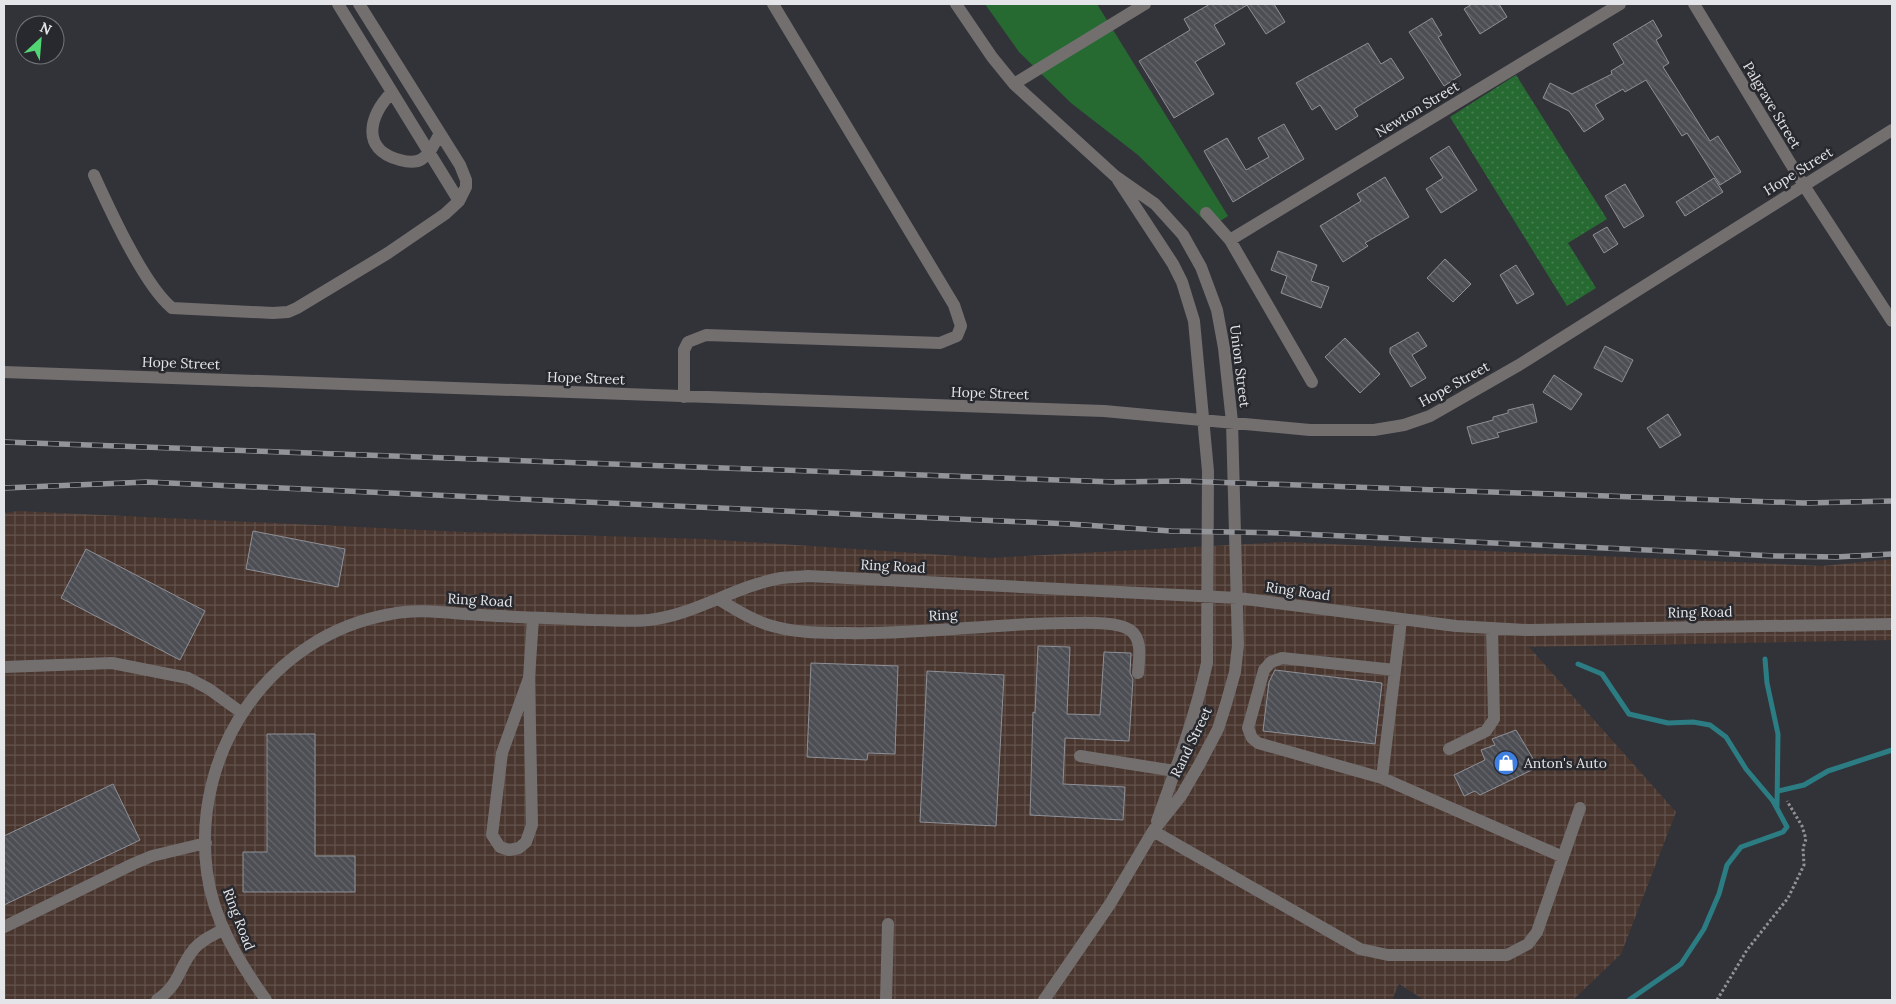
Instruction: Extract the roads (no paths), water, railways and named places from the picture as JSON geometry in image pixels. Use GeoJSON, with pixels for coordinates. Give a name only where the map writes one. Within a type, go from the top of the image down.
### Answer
{"type":"FeatureCollection","features":[{"type":"Feature","properties":{"kind":"street"},"geometry":{"type":"LineString","coordinates":[[338,4],[459,201]]}},
{"type":"Feature","properties":{"kind":"street"},"geometry":{"type":"LineString","coordinates":[[94,175],[110,209],[153,286],[172,308],[185,310],[288,312],[433,224],[459,201],[466,187],[466,180],[440,133],[359,4]]}},
{"type":"Feature","properties":{"kind":"street"},"geometry":{"type":"LineString","coordinates":[[684,397],[684,350],[688,342],[706,335],[940,343],[957,336],[961,326],[954,305],[773,4]]}},
{"type":"Feature","properties":{"kind":"street","name":"Union Street"},"geometry":{"type":"LineString","coordinates":[[956,4],[992,57],[1014,84],[1115,176],[1155,204],[1183,235],[1201,267],[1217,310],[1232,422],[1238,598]]}},
{"type":"Feature","properties":{"kind":"street"},"geometry":{"type":"LineString","coordinates":[[1014,84],[1145,4]]}},
{"type":"Feature","properties":{"kind":"street","name":"Newton Street"},"geometry":{"type":"LineString","coordinates":[[1230,240],[1620,4]]}},
{"type":"Feature","properties":{"kind":"street","name":"Palgrave Street"},"geometry":{"type":"LineString","coordinates":[[1694,4],[1803,184],[1892,321]]}},
{"type":"Feature","properties":{"kind":"street"},"geometry":{"type":"LineString","coordinates":[[371,58],[387,49]]}},
{"type":"Feature","properties":{"kind":"street"},"geometry":{"type":"LineString","coordinates":[[392,92],[376,112],[372,131],[375,143],[392,158],[407,162],[422,159],[429,152],[440,133]]}},
{"type":"Feature","properties":{"kind":"street","name":"Hope Street"},"geometry":{"type":"LineString","coordinates":[[4,372],[1104,412],[1350,432],[1396,426],[1430,416],[1527,359],[1803,184],[1892,130]]}},
{"type":"Feature","properties":{"kind":"street","name":"Union Street"},"geometry":{"type":"LineString","coordinates":[[1115,176],[1166,252],[1182,282],[1194,321],[1208,471],[1209,596]]}},
{"type":"Feature","properties":{"kind":"street"},"geometry":{"type":"LineString","coordinates":[[1206,213],[1230,240],[1312,382]]}},
{"type":"Feature","properties":{"kind":"street","name":"Ring Road"},"geometry":{"type":"LineString","coordinates":[[266,1000],[238,960],[224,929],[207,873],[205,821],[212,777],[232,730],[242,713],[253,696],[280,668],[315,643],[349,624],[393,613],[437,612],[532,618],[646,621],[675,616],[779,579],[808,576],[1238,598],[1401,620],[1528,630],[1892,624]]}},
{"type":"Feature","properties":{"kind":"street","name":"Rand Street"},"geometry":{"type":"LineString","coordinates":[[1153,831],[1200,693],[1207,663],[1209,596]]}},
{"type":"Feature","properties":{"kind":"street","name":"Rand Street"},"geometry":{"type":"LineString","coordinates":[[1044,1000],[1110,904],[1153,831],[1181,796],[1218,728],[1235,672],[1238,645],[1238,598]]}},
{"type":"Feature","properties":{"kind":"street","name":"Ring"},"geometry":{"type":"LineString","coordinates":[[718,600],[746,616],[775,627],[810,632],[870,634],[940,631],[1030,623],[1088,623],[1120,626],[1131,630],[1137,637],[1138,673]]}},
{"type":"Feature","properties":{"kind":"street"},"geometry":{"type":"LineString","coordinates":[[530,678],[502,753],[494,805],[492,835],[500,847],[510,850],[519,848],[526,842],[532,825],[530,678],[532,618]]}},
{"type":"Feature","properties":{"kind":"street"},"geometry":{"type":"LineString","coordinates":[[1382,778],[1401,620]]}},
{"type":"Feature","properties":{"kind":"street"},"geometry":{"type":"LineString","coordinates":[[1450,749],[1486,732],[1494,719],[1492,628]]}},
{"type":"Feature","properties":{"kind":"street"},"geometry":{"type":"LineString","coordinates":[[1395,670],[1282,658],[1270,662],[1264,670],[1248,728],[1252,738],[1258,742],[1382,778],[1563,857]]}},
{"type":"Feature","properties":{"kind":"street"},"geometry":{"type":"LineString","coordinates":[[4,667],[112,662],[188,678],[209,689],[242,713]]}},
{"type":"Feature","properties":{"kind":"street"},"geometry":{"type":"LineString","coordinates":[[1080,756],[1175,771]]}},
{"type":"Feature","properties":{"kind":"street"},"geometry":{"type":"LineString","coordinates":[[1153,831],[1360,949],[1388,955],[1507,954],[1528,944],[1537,932],[1580,808]]}},
{"type":"Feature","properties":{"kind":"street"},"geometry":{"type":"LineString","coordinates":[[4,928],[139,862],[206,843]]}},
{"type":"Feature","properties":{"kind":"street"},"geometry":{"type":"LineString","coordinates":[[886,1000],[888,924]]}},
{"type":"Feature","properties":{"kind":"street"},"geometry":{"type":"LineString","coordinates":[[157,1000],[175,985],[194,949],[203,940],[224,929]]}},
{"type":"Feature","properties":{"kind":"waterway"},"geometry":{"type":"LineString","coordinates":[[1765,659],[1767,683],[1778,734],[1777,807]]}},
{"type":"Feature","properties":{"kind":"waterway"},"geometry":{"type":"LineString","coordinates":[[1578,664],[1602,674],[1629,714],[1668,723],[1693,722],[1710,725],[1726,737],[1746,769],[1773,801],[1787,827],[1783,832],[1741,847],[1727,865],[1719,894],[1704,929],[1681,964],[1629,1000]]}},
{"type":"Feature","properties":{"kind":"waterway"},"geometry":{"type":"LineString","coordinates":[[1778,791],[1804,785],[1828,771],[1892,750]]}},
{"type":"Feature","properties":{"kind":"railway"},"geometry":{"type":"LineString","coordinates":[[4,442],[1114,482],[1182,481],[1804,503],[1892,501]]}},
{"type":"Feature","properties":{"kind":"railway"},"geometry":{"type":"LineString","coordinates":[[4,488],[147,482],[1070,524],[1171,531],[1279,533],[1776,556],[1836,557],[1892,554]]}},
{"type":"Feature","properties":{"kind":"place","name":"Anton's Auto"},"geometry":{"type":"Point","coordinates":[1506,763]}}]}
